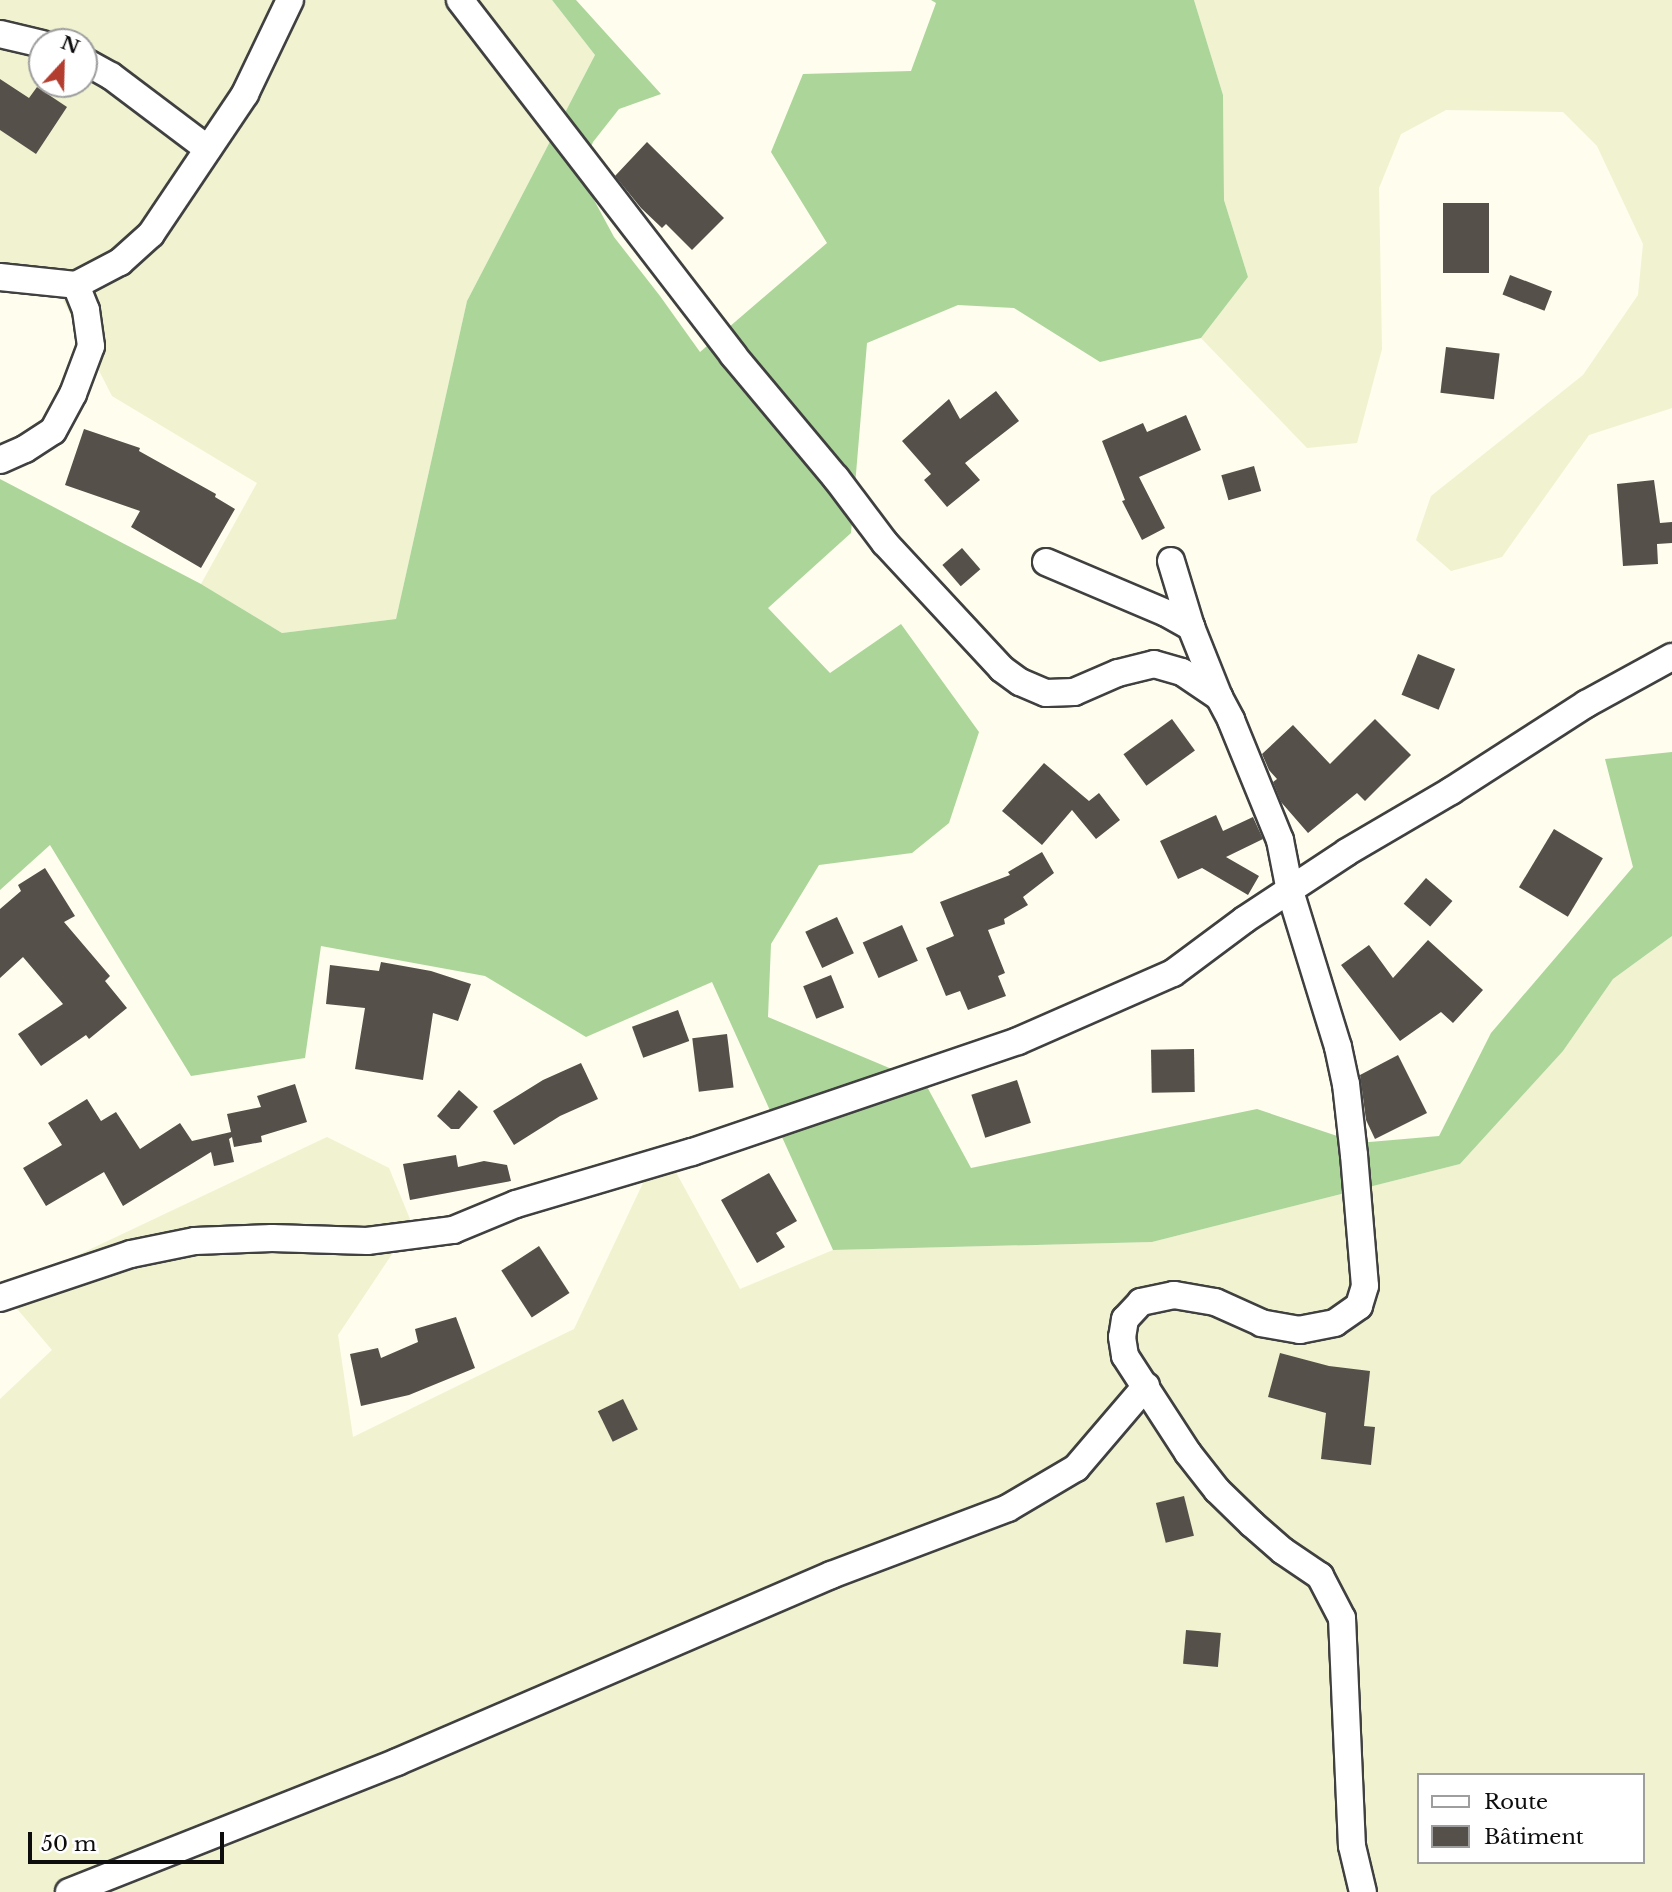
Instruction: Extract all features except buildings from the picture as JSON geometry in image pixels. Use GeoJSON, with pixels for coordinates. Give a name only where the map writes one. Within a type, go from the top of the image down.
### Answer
{"type":"FeatureCollection","features":[{"type":"Feature","properties":{"kind":"street"},"geometry":{"type":"LineString","coordinates":[[0,277],[76,285],[120,262],[151,234],[245,94],[290,0]]}},
{"type":"Feature","properties":{"kind":"street"},"geometry":{"type":"LineString","coordinates":[[460,0],[733,355],[836,478],[885,543],[1002,669],[1020,682],[1046,693],[1074,692],[1118,673],[1154,664],[1182,672],[1219,697]]}},
{"type":"Feature","properties":{"kind":"street"},"geometry":{"type":"LineString","coordinates":[[0,34],[28,41]]}},
{"type":"Feature","properties":{"kind":"street"},"geometry":{"type":"LineString","coordinates":[[98,69],[208,149]]}},
{"type":"Feature","properties":{"kind":"street"},"geometry":{"type":"LineString","coordinates":[[0,460],[53,431],[73,394],[91,345],[86,310],[76,285]]}},
{"type":"Feature","properties":{"kind":"street"},"geometry":{"type":"LineString","coordinates":[[1171,561],[1191,627],[1280,840],[1290,891],[1346,1084],[1364,1243],[1365,1286],[1359,1306],[1335,1323],[1300,1330],[1262,1323],[1216,1302],[1174,1295],[1141,1302],[1125,1319],[1122,1337],[1125,1356],[1188,1453],[1217,1490],[1283,1551],[1320,1576],[1342,1618],[1352,1846],[1363,1892]]}},
{"type":"Feature","properties":{"kind":"street"},"geometry":{"type":"LineString","coordinates":[[1045,562],[1166,613],[1191,627]]}},
{"type":"Feature","properties":{"kind":"street"},"geometry":{"type":"LineString","coordinates":[[0,1298],[131,1254],[195,1241],[272,1238],[366,1241],[453,1230],[516,1204],[692,1152],[1018,1041],[1173,973],[1290,891],[1586,704],[1672,657]]}},
{"type":"Feature","properties":{"kind":"street"},"geometry":{"type":"LineString","coordinates":[[69,1892],[397,1762],[818,1581],[1009,1508],[1076,1468],[1146,1387]]}},
{"type":"Feature","properties":{"kind":"green space"},"geometry":{"type":"Polygon","coordinates":[[[0,0],[552,0],[595,55],[467,301],[396,619],[282,633],[201,584],[257,483],[112,396],[60,294],[0,288],[0,0]]]}},
{"type":"Feature","properties":{"kind":"green space"},"geometry":{"type":"Polygon","coordinates":[[[552,0],[576,0],[661,94],[619,109],[593,142],[580,174],[614,237],[700,352],[827,243],[771,152],[803,74],[911,71],[936,3],[931,0],[1194,0],[1223,95],[1224,200],[1248,277],[1201,338],[1100,362],[1014,308],[958,305],[867,343],[851,533],[768,608],[830,673],[901,624],[979,732],[949,823],[912,853],[819,865],[771,944],[768,1017],[925,1083],[971,1168],[1257,1109],[1358,1143],[1439,1136],[1491,1033],[1633,867],[1605,759],[1672,752],[1672,936],[1613,979],[1563,1051],[1460,1164],[1152,1242],[833,1250],[712,982],[586,1037],[485,976],[321,946],[305,1058],[191,1076],[50,845],[0,890],[0,479],[201,584],[282,633],[396,619],[467,301],[595,55],[552,0]]]}},
{"type":"Feature","properties":{"kind":"green space"},"geometry":{"type":"Polygon","coordinates":[[[1194,0],[1672,0],[1672,408],[1589,435],[1502,557],[1451,571],[1416,540],[1431,496],[1583,375],[1638,295],[1643,244],[1597,146],[1563,112],[1446,110],[1401,134],[1379,188],[1382,349],[1357,443],[1307,448],[1201,338],[1248,277],[1224,200],[1223,95],[1194,0]]]}},
{"type":"Feature","properties":{"kind":"green space"},"geometry":{"type":"Polygon","coordinates":[[[1672,936],[1672,1892],[0,1892],[0,1399],[52,1350],[2,1291],[327,1137],[389,1168],[412,1224],[338,1335],[353,1437],[574,1329],[661,1145],[740,1289],[833,1250],[1152,1242],[1460,1164],[1563,1051],[1613,979],[1672,936]]]}}]}
